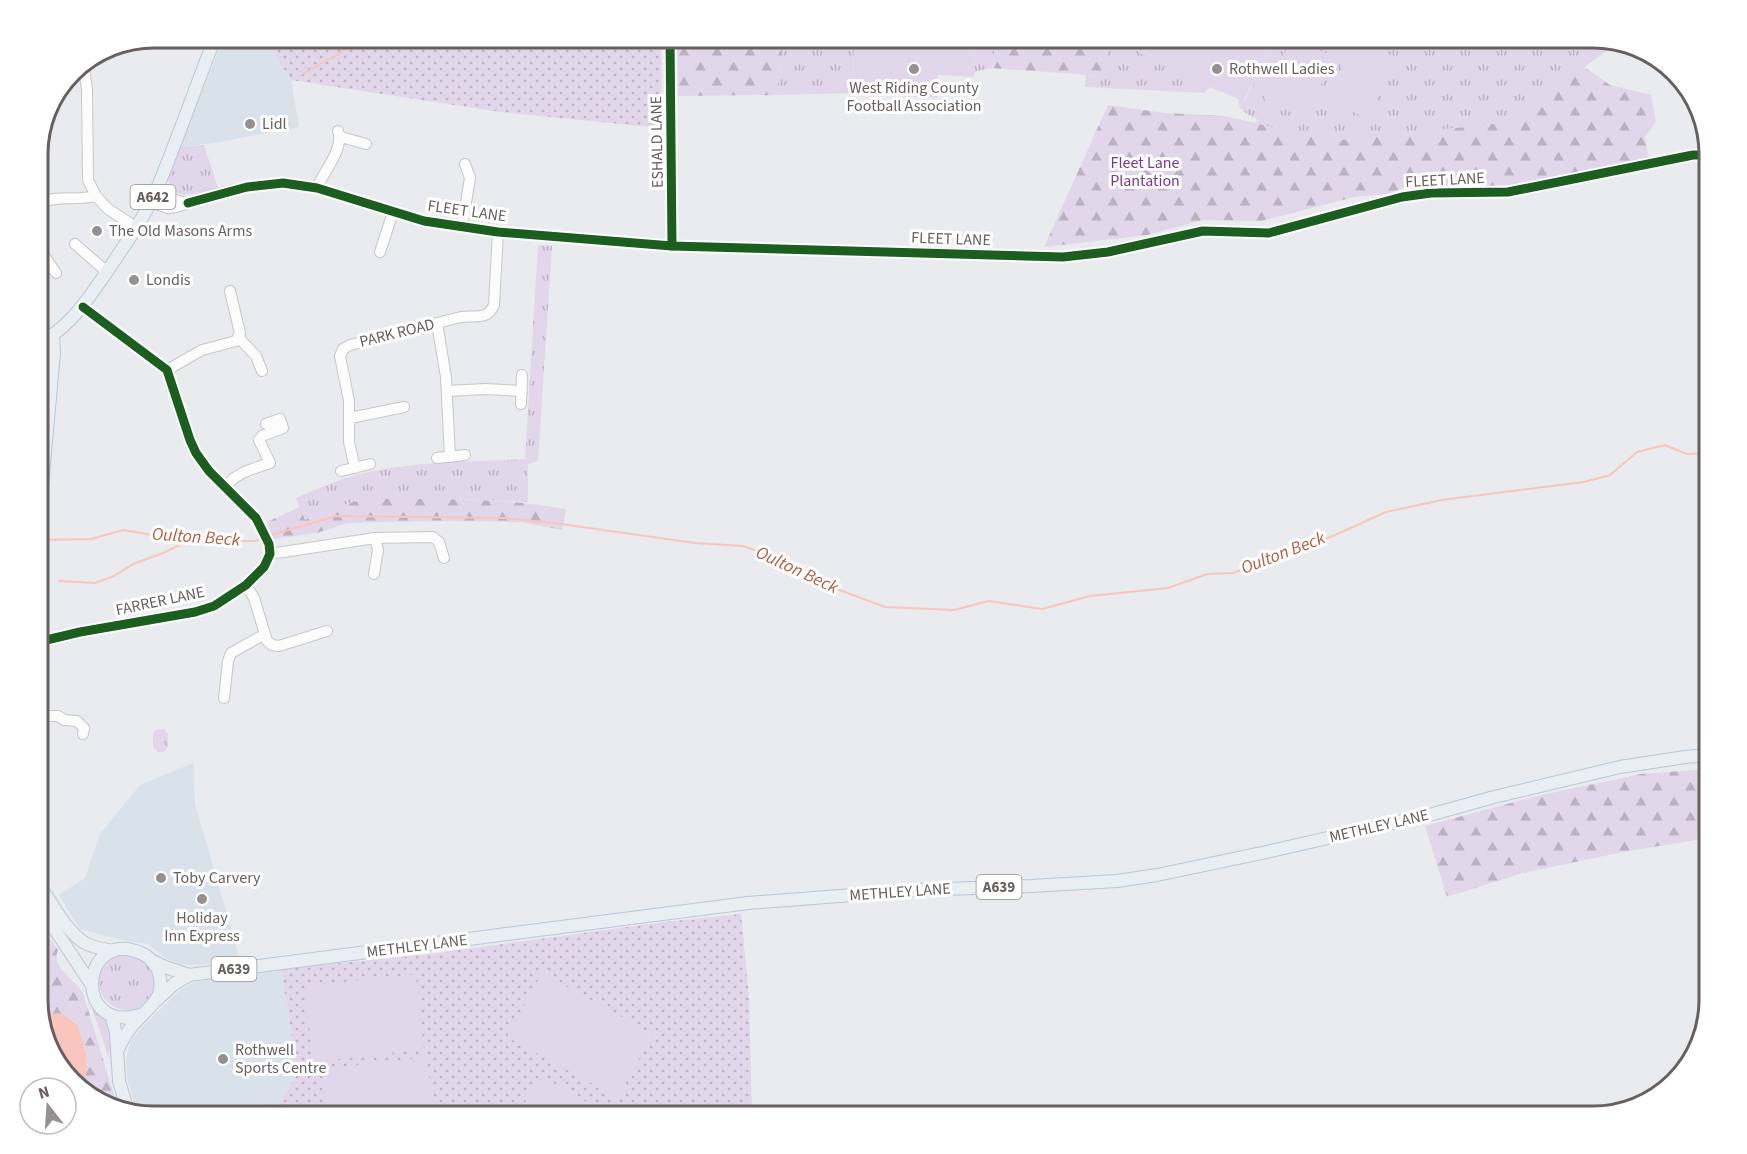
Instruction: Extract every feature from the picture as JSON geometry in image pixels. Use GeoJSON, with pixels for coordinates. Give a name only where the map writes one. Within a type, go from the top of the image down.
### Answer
{"type":"FeatureCollection","features":[{"type":"Feature","properties":{"kind":"main road","name":"A642"},"geometry":{"type":"LineString","coordinates":[[53,335],[83,307],[137,228],[153,197],[211,48]]}},
{"type":"Feature","properties":{"kind":"main road"},"geometry":{"type":"LineString","coordinates":[[48,338],[53,335],[54,352],[48,402]]}},
{"type":"Feature","properties":{"kind":"main road","name":"METHLEY LANE"},"geometry":{"type":"LineString","coordinates":[[156,1001],[169,988],[189,975],[748,903],[917,890],[1031,886],[1157,875],[1282,848],[1620,767],[1699,756]]}},
{"type":"Feature","properties":{"kind":"main road"},"geometry":{"type":"LineString","coordinates":[[48,898],[80,940],[95,948],[113,951],[131,949],[146,955],[160,978],[160,990],[156,1001],[129,1029],[118,1050]]}},
{"type":"Feature","properties":{"kind":"main road"},"geometry":{"type":"LineString","coordinates":[[48,919],[91,984]]}},
{"type":"Feature","properties":{"kind":"main road"},"geometry":{"type":"LineString","coordinates":[[113,951],[99,961],[91,977],[95,1000],[101,1009],[111,1015],[123,1018],[143,1014]]}},
{"type":"Feature","properties":{"kind":"main road","name":"METHLEY LANE"},"geometry":{"type":"LineString","coordinates":[[151,960],[189,975]]}},
{"type":"Feature","properties":{"kind":"main road"},"geometry":{"type":"LineString","coordinates":[[111,1015],[116,1033],[119,1081],[125,1102]]}},
{"type":"Feature","properties":{"kind":"street","name":"ESHALD LANE"},"geometry":{"type":"LineString","coordinates":[[670,48],[672,246]]}},
{"type":"Feature","properties":{"kind":"street"},"geometry":{"type":"LineString","coordinates":[[85,74],[87,89],[88,180],[96,196],[117,216],[137,228]]}},
{"type":"Feature","properties":{"kind":"street"},"geometry":{"type":"LineString","coordinates":[[317,188],[324,171],[332,162],[339,134],[366,144]]}},
{"type":"Feature","properties":{"kind":"street","name":"FLEET LANE"},"geometry":{"type":"LineString","coordinates":[[153,197],[168,208],[219,193],[264,184],[283,183],[317,188],[424,221],[498,232],[672,246],[1048,258],[1084,256],[1203,231],[1269,233],[1418,194],[1508,192],[1699,155]]}},
{"type":"Feature","properties":{"kind":"street"},"geometry":{"type":"LineString","coordinates":[[462,227],[470,178],[464,162]]}},
{"type":"Feature","properties":{"kind":"street"},"geometry":{"type":"LineString","coordinates":[[48,200],[96,196]]}},
{"type":"Feature","properties":{"kind":"street"},"geometry":{"type":"LineString","coordinates":[[380,252],[393,212]]}},
{"type":"Feature","properties":{"kind":"street","name":"PARK ROAD"},"geometry":{"type":"LineString","coordinates":[[355,468],[349,442],[348,392],[341,360],[343,349],[350,345],[437,323],[467,316],[484,316],[492,310],[498,232]]}},
{"type":"Feature","properties":{"kind":"street"},"geometry":{"type":"LineString","coordinates":[[75,244],[107,272]]}},
{"type":"Feature","properties":{"kind":"street"},"geometry":{"type":"LineString","coordinates":[[48,261],[56,273]]}},
{"type":"Feature","properties":{"kind":"street"},"geometry":{"type":"LineString","coordinates":[[168,370],[202,350],[236,341],[239,338],[240,333],[230,291]]}},
{"type":"Feature","properties":{"kind":"street"},"geometry":{"type":"LineString","coordinates":[[83,307],[168,370],[193,447],[204,465],[251,512],[263,530],[269,549],[375,538],[433,537],[439,542],[444,558]]}},
{"type":"Feature","properties":{"kind":"street"},"geometry":{"type":"LineString","coordinates":[[437,323],[447,391],[450,457]]}},
{"type":"Feature","properties":{"kind":"street"},"geometry":{"type":"LineString","coordinates":[[239,338],[256,356],[262,371]]}},
{"type":"Feature","properties":{"kind":"street"},"geometry":{"type":"LineString","coordinates":[[521,404],[522,375]]}},
{"type":"Feature","properties":{"kind":"street"},"geometry":{"type":"LineString","coordinates":[[447,391],[485,389],[522,391]]}},
{"type":"Feature","properties":{"kind":"street"},"geometry":{"type":"LineString","coordinates":[[350,418],[404,407]]}},
{"type":"Feature","properties":{"kind":"street"},"geometry":{"type":"LineString","coordinates":[[226,486],[234,477],[243,472],[270,463],[259,440],[262,436],[283,428],[280,419],[266,424]]}},
{"type":"Feature","properties":{"kind":"street"},"geometry":{"type":"LineString","coordinates":[[437,458],[465,455]]}},
{"type":"Feature","properties":{"kind":"street"},"geometry":{"type":"LineString","coordinates":[[341,471],[370,464]]}},
{"type":"Feature","properties":{"kind":"street"},"geometry":{"type":"LineString","coordinates":[[374,574],[378,550],[375,538]]}},
{"type":"Feature","properties":{"kind":"street","name":"FARRER LANE"},"geometry":{"type":"LineString","coordinates":[[48,640],[201,611],[246,585],[264,567],[269,549]]}},
{"type":"Feature","properties":{"kind":"street"},"geometry":{"type":"LineString","coordinates":[[246,585],[254,598],[270,644],[279,646],[327,631]]}},
{"type":"Feature","properties":{"kind":"street"},"geometry":{"type":"LineString","coordinates":[[224,698],[231,653],[265,634]]}},
{"type":"Feature","properties":{"kind":"street"},"geometry":{"type":"LineString","coordinates":[[48,716],[77,721],[84,729],[83,734]]}},
{"type":"Feature","properties":{"kind":"shaded area"},"geometry":{"type":"Polygon","coordinates":[[[220,48],[271,48],[291,80],[299,127],[214,143],[179,147],[220,48]]]}},
{"type":"Feature","properties":{"kind":"shaded area"},"geometry":{"type":"Polygon","coordinates":[[[193,763],[195,804],[239,956],[221,958],[208,964],[198,965],[180,964],[167,959],[148,944],[80,929],[59,895],[85,878],[100,834],[140,785],[193,763]]]}},
{"type":"Feature","properties":{"kind":"shaded area"},"geometry":{"type":"Polygon","coordinates":[[[281,969],[298,1073],[278,1106],[154,1106],[135,1104],[127,1078],[126,1059],[131,1041],[180,990],[194,982],[281,969]]]}},
{"type":"Feature","properties":{"kind":"shaded area"},"geometry":{"type":"Polygon","coordinates":[[[59,1013],[78,1025],[87,1058],[85,1081],[62,1053],[56,1041],[49,1015],[59,1013]]]}},
{"type":"Feature","properties":{"kind":"green space"},"geometry":{"type":"Polygon","coordinates":[[[271,48],[661,48],[662,128],[507,113],[291,80],[271,48]]]}},
{"type":"Feature","properties":{"kind":"green space"},"geometry":{"type":"Polygon","coordinates":[[[677,48],[783,48],[776,95],[678,96],[677,48]]]}},
{"type":"Feature","properties":{"kind":"green space"},"geometry":{"type":"Polygon","coordinates":[[[783,48],[854,48],[853,93],[776,95],[783,48]]]}},
{"type":"Feature","properties":{"kind":"green space","name":"West Riding County Football Association"},"geometry":{"type":"Polygon","coordinates":[[[854,48],[975,48],[974,77],[938,75],[937,98],[853,93],[854,48]]]}},
{"type":"Feature","properties":{"kind":"green space"},"geometry":{"type":"Polygon","coordinates":[[[975,48],[995,48],[991,68],[974,72],[975,48]]]}},
{"type":"Feature","properties":{"kind":"green space"},"geometry":{"type":"Polygon","coordinates":[[[995,48],[1107,48],[1103,76],[991,68],[995,48]]]}},
{"type":"Feature","properties":{"kind":"green space"},"geometry":{"type":"Polygon","coordinates":[[[1107,48],[1143,48],[1141,53],[1210,87],[1204,93],[1085,87],[1086,75],[1103,76],[1107,48]]]}},
{"type":"Feature","properties":{"kind":"green space","name":"Rothwell Ladies"},"geometry":{"type":"Polygon","coordinates":[[[1143,48],[1272,48],[1243,101],[1140,53],[1143,48]]]}},
{"type":"Feature","properties":{"kind":"green space"},"geometry":{"type":"Polygon","coordinates":[[[1273,48],[1608,49],[1512,122],[1333,141],[1255,123],[1257,119],[1244,112],[1240,106],[1239,99],[1244,101],[1273,48]]]}},
{"type":"Feature","properties":{"kind":"green space"},"geometry":{"type":"Polygon","coordinates":[[[1287,48],[1314,48],[1334,57],[1305,119],[1264,99],[1287,48]]]}},
{"type":"Feature","properties":{"kind":"green space"},"geometry":{"type":"Polygon","coordinates":[[[1352,48],[1375,48],[1397,58],[1368,119],[1327,100],[1352,48]]]}},
{"type":"Feature","properties":{"kind":"green space","name":"Fleet Lane Plantation"},"geometry":{"type":"Polygon","coordinates":[[[1584,67],[1610,85],[1651,95],[1656,122],[1645,137],[1649,158],[1510,188],[1427,189],[1407,186],[1388,194],[1354,197],[1261,221],[1203,220],[1147,235],[1044,247],[1108,105],[1165,113],[1225,116],[1333,141],[1512,122],[1584,67]]]}},
{"type":"Feature","properties":{"kind":"green space"},"geometry":{"type":"Polygon","coordinates":[[[204,145],[218,188],[187,195],[175,192],[168,178],[179,147],[204,145]]]}},
{"type":"Feature","properties":{"kind":"green space"},"geometry":{"type":"Polygon","coordinates":[[[538,245],[552,246],[538,461],[528,464],[528,502],[365,499],[336,507],[305,520],[296,498],[354,476],[411,465],[525,459],[538,245]]]}},
{"type":"Feature","properties":{"kind":"green space"},"geometry":{"type":"Polygon","coordinates":[[[365,499],[516,502],[566,509],[562,530],[521,522],[347,523],[317,533],[273,539],[267,522],[300,507],[305,520],[336,507],[365,499]]]}},
{"type":"Feature","properties":{"kind":"green space"},"geometry":{"type":"Polygon","coordinates":[[[164,729],[168,734],[168,747],[163,752],[158,752],[153,747],[153,734],[156,730],[164,729]]]}},
{"type":"Feature","properties":{"kind":"green space"},"geometry":{"type":"Polygon","coordinates":[[[1699,770],[1699,840],[1628,851],[1523,873],[1447,897],[1425,826],[1537,796],[1641,774],[1699,770]]]}},
{"type":"Feature","properties":{"kind":"green space"},"geometry":{"type":"Polygon","coordinates":[[[741,914],[749,997],[752,1106],[278,1106],[298,1073],[281,969],[430,954],[664,922],[741,914]]]}},
{"type":"Feature","properties":{"kind":"green space"},"geometry":{"type":"Polygon","coordinates":[[[48,936],[58,950],[56,956],[60,968],[83,993],[115,1098],[85,1081],[87,1058],[78,1025],[68,1017],[49,1016],[49,1014],[48,936]]]}},
{"type":"Feature","properties":{"kind":"green space"},"geometry":{"type":"Polygon","coordinates":[[[127,954],[138,956],[147,962],[153,971],[155,982],[153,993],[147,1002],[138,1008],[127,1010],[116,1008],[107,1002],[101,993],[99,982],[101,971],[107,962],[116,956],[127,954]]]}},
{"type":"Feature","properties":{"kind":"green space"},"geometry":{"type":"Polygon","coordinates":[[[542,973],[653,1034],[618,1098],[507,1037],[542,973]]]}},
{"type":"Feature","properties":{"kind":"green space"},"geometry":{"type":"Polygon","coordinates":[[[416,974],[424,1049],[313,1062],[305,986],[416,974]]]}},
{"type":"Feature","properties":{"kind":"green space"},"geometry":{"type":"Polygon","coordinates":[[[84,983],[109,1027],[111,1040],[109,1059],[84,983]]]}},
{"type":"Feature","properties":{"kind":"green space"},"geometry":{"type":"Polygon","coordinates":[[[427,1057],[433,1106],[326,1106],[321,1069],[427,1057]]]}},
{"type":"Feature","properties":{"kind":"green space"},"geometry":{"type":"Polygon","coordinates":[[[540,1076],[594,1106],[523,1106],[540,1076]]]}},
{"type":"Feature","properties":{"kind":"waterway"},"geometry":{"type":"LineString","coordinates":[[303,74],[348,48]]}},
{"type":"Feature","properties":{"kind":"waterway","name":"Oulton Beck"},"geometry":{"type":"LineString","coordinates":[[268,536],[336,516],[505,518],[695,543],[743,546],[780,559],[818,582],[885,607],[954,610],[989,601],[1042,609],[1090,596],[1168,588],[1207,574],[1233,573],[1326,539],[1386,512],[1442,500],[1584,482],[1610,475],[1637,452],[1665,445],[1687,454],[1699,453]]}},
{"type":"Feature","properties":{"kind":"waterway","name":"Oulton Beck"},"geometry":{"type":"LineString","coordinates":[[48,540],[91,539],[123,530],[188,541],[255,541],[263,538]]}},
{"type":"Feature","properties":{"kind":"waterway"},"geometry":{"type":"LineString","coordinates":[[59,581],[95,583],[188,541]]}},
{"type":"Feature","properties":{"kind":"cycle path"},"geometry":{"type":"LineString","coordinates":[[670,48],[672,246]]}},
{"type":"Feature","properties":{"kind":"cycle path"},"geometry":{"type":"LineString","coordinates":[[188,203],[247,187],[283,183],[317,188],[424,221],[498,232],[672,246],[1063,257],[1108,252],[1203,231],[1269,233],[1402,197],[1431,193],[1508,192],[1699,155]]}},
{"type":"Feature","properties":{"kind":"cycle path"},"geometry":{"type":"LineString","coordinates":[[48,640],[195,612],[214,606],[246,585],[264,567],[270,554],[269,544],[256,518],[209,471],[196,453],[167,370],[83,307]]}},
{"type":"Feature","properties":{"kind":"place","name":"West Riding County Football Association"},"geometry":{"type":"Point","coordinates":[914,69]}},
{"type":"Feature","properties":{"kind":"place","name":"Rothwell Ladies"},"geometry":{"type":"Point","coordinates":[1217,69]}},
{"type":"Feature","properties":{"kind":"place","name":"Lidl"},"geometry":{"type":"Point","coordinates":[250,124]}},
{"type":"Feature","properties":{"kind":"place","name":"The Old Masons Arms"},"geometry":{"type":"Point","coordinates":[97,231]}},
{"type":"Feature","properties":{"kind":"place","name":"Londis"},"geometry":{"type":"Point","coordinates":[134,280]}},
{"type":"Feature","properties":{"kind":"place","name":"Toby Carvery"},"geometry":{"type":"Point","coordinates":[161,878]}},
{"type":"Feature","properties":{"kind":"place","name":"Holiday Inn Express"},"geometry":{"type":"Point","coordinates":[202,899]}},
{"type":"Feature","properties":{"kind":"place","name":"Rothwell Sports Centre"},"geometry":{"type":"Point","coordinates":[223,1059]}}]}
